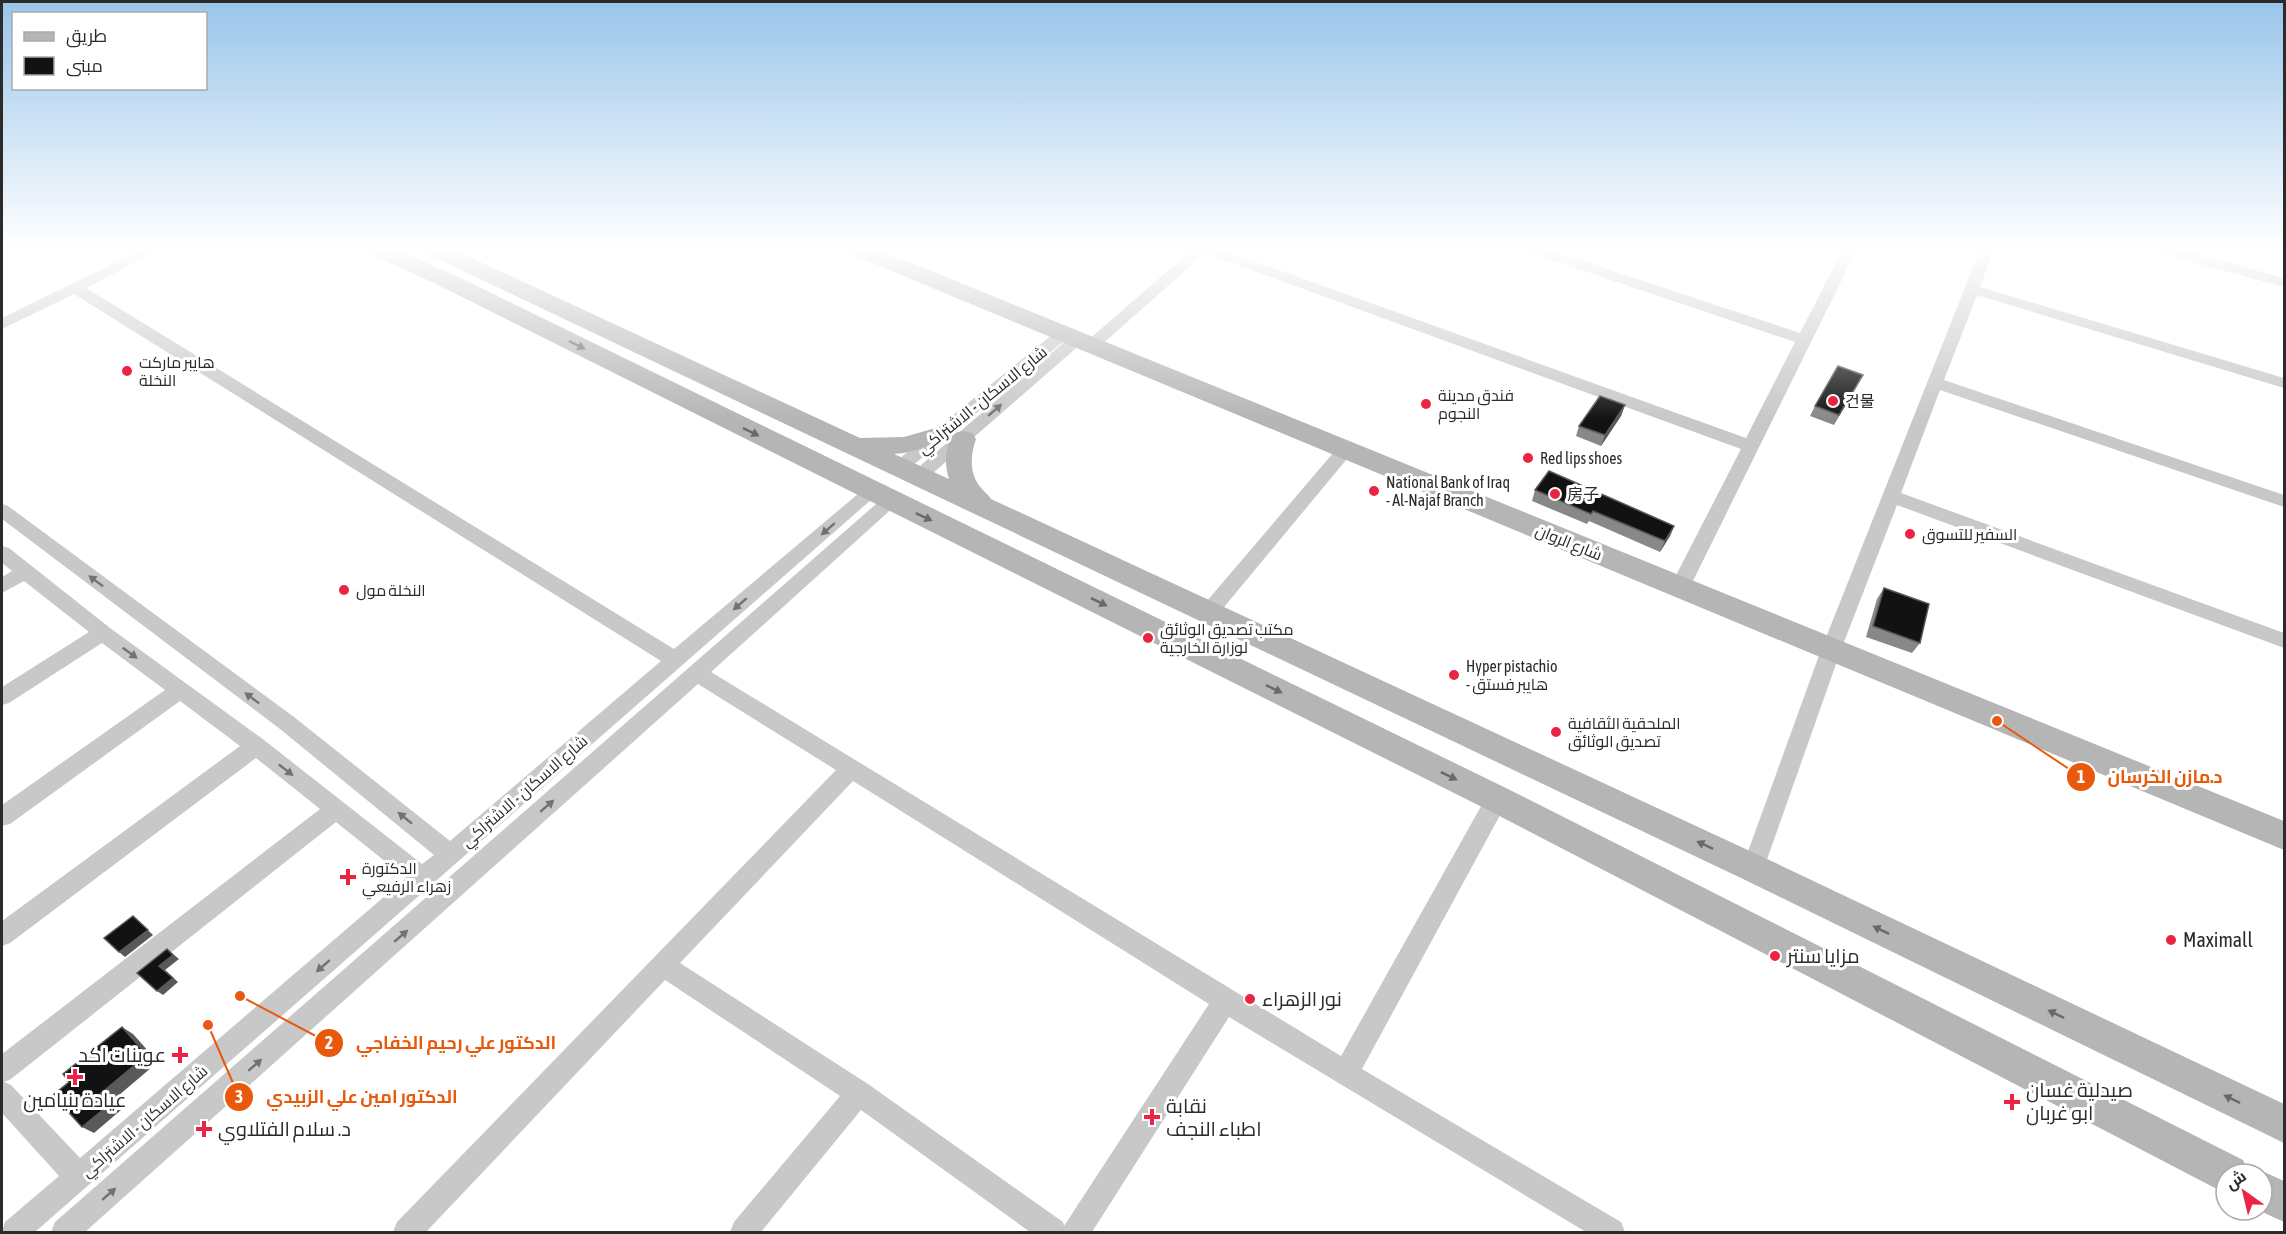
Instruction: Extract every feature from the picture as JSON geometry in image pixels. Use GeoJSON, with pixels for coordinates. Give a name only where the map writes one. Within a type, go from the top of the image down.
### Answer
{"type":"FeatureCollection","features":[{"type":"Feature","properties":{"kind":"main road"},"geometry":{"type":"LineString","coordinates":[[518,305],[880,496],[1497,799],[2214,1166]]}},
{"type":"Feature","properties":{"kind":"main road"},"geometry":{"type":"LineString","coordinates":[[531,305],[910,471],[1752,868],[2284,1124]]}},
{"type":"Feature","properties":{"kind":"main road","name":"شارع الروان"},"geometry":{"type":"LineString","coordinates":[[994,305],[2284,836]]}},
{"type":"Feature","properties":{"kind":"main road"},"geometry":{"type":"LineString","coordinates":[[849,444],[904,445],[951,437],[958,450],[959,474],[973,496],[984,506]]}},
{"type":"Feature","properties":{"kind":"main road"},"geometry":{"type":"LineString","coordinates":[[1049,578],[1076,549]]}},
{"type":"Feature","properties":{"kind":"street"},"geometry":{"type":"LineString","coordinates":[[2,324],[41,305]]}},
{"type":"Feature","properties":{"kind":"street"},"geometry":{"type":"LineString","coordinates":[[102,305],[675,660]]}},
{"type":"Feature","properties":{"kind":"street"},"geometry":{"type":"LineString","coordinates":[[1078,339],[1125,305]]}},
{"type":"Feature","properties":{"kind":"street"},"geometry":{"type":"LineString","coordinates":[[1362,305],[1751,446]]}},
{"type":"Feature","properties":{"kind":"street"},"geometry":{"type":"LineString","coordinates":[[1699,305],[1804,340]]}},
{"type":"Feature","properties":{"kind":"street"},"geometry":{"type":"LineString","coordinates":[[1680,587],[1820,305]]}},
{"type":"Feature","properties":{"kind":"street"},"geometry":{"type":"LineString","coordinates":[[1752,868],[1831,650],[1966,305]]}},
{"type":"Feature","properties":{"kind":"street"},"geometry":{"type":"LineString","coordinates":[[2024,305],[2284,383]]}},
{"type":"Feature","properties":{"kind":"street","name":"شارع الاسكان - الاشتراكي"},"geometry":{"type":"LineString","coordinates":[[910,471],[1078,339]]}},
{"type":"Feature","properties":{"kind":"street","name":"شارع الاسكان - الاشتراكي"},"geometry":{"type":"LineString","coordinates":[[910,471],[1078,339]]}},
{"type":"Feature","properties":{"kind":"street"},"geometry":{"type":"LineString","coordinates":[[1935,383],[2284,501]]}},
{"type":"Feature","properties":{"kind":"street"},"geometry":{"type":"LineString","coordinates":[[1208,613],[1346,450]]}},
{"type":"Feature","properties":{"kind":"street","name":"شارع الاسكان - الاشتراكي"},"geometry":{"type":"LineString","coordinates":[[15,1233],[675,660],[880,496]]}},
{"type":"Feature","properties":{"kind":"street","name":"شارع الاسكان - الاشتراكي"},"geometry":{"type":"LineString","coordinates":[[65,1233],[697,673],[880,496]]}},
{"type":"Feature","properties":{"kind":"street"},"geometry":{"type":"LineString","coordinates":[[1891,496],[2284,641]]}},
{"type":"Feature","properties":{"kind":"street"},"geometry":{"type":"LineString","coordinates":[[2,510],[287,723],[451,855]]}},
{"type":"Feature","properties":{"kind":"street"},"geometry":{"type":"LineString","coordinates":[[2,553],[103,633],[256,746],[424,879]]}},
{"type":"Feature","properties":{"kind":"street"},"geometry":{"type":"LineString","coordinates":[[2,586],[26,571]]}},
{"type":"Feature","properties":{"kind":"street"},"geometry":{"type":"LineString","coordinates":[[2,697],[103,633]]}},
{"type":"Feature","properties":{"kind":"street"},"geometry":{"type":"LineString","coordinates":[[697,673],[1225,1001],[1611,1233]]}},
{"type":"Feature","properties":{"kind":"street"},"geometry":{"type":"LineString","coordinates":[[2,817],[180,690]]}},
{"type":"Feature","properties":{"kind":"street"},"geometry":{"type":"LineString","coordinates":[[2,935],[256,746]]}},
{"type":"Feature","properties":{"kind":"street"},"geometry":{"type":"LineString","coordinates":[[553,764],[577,780]]}},
{"type":"Feature","properties":{"kind":"street"},"geometry":{"type":"LineString","coordinates":[[407,1233],[850,770]]}},
{"type":"Feature","properties":{"kind":"street"},"geometry":{"type":"LineString","coordinates":[[1346,1073],[1497,799]]}},
{"type":"Feature","properties":{"kind":"street"},"geometry":{"type":"LineString","coordinates":[[2,1070],[336,809]]}},
{"type":"Feature","properties":{"kind":"street"},"geometry":{"type":"LineString","coordinates":[[662,965],[859,1093],[1053,1233]]}},
{"type":"Feature","properties":{"kind":"street"},"geometry":{"type":"LineString","coordinates":[[1076,1233],[1225,1001]]}},
{"type":"Feature","properties":{"kind":"street"},"geometry":{"type":"LineString","coordinates":[[744,1233],[859,1093]]}},
{"type":"Feature","properties":{"kind":"street"},"geometry":{"type":"LineString","coordinates":[[2,1094],[79,1177]]}},
{"type":"Feature","properties":{"kind":"building","name":"건물"},"geometry":{"type":"Polygon","coordinates":[[[1838,366],[1863,375],[1839,415],[1815,406],[1838,366]]]}},
{"type":"Feature","properties":{"kind":"building"},"geometry":{"type":"Polygon","coordinates":[[[1600,396],[1625,405],[1605,435],[1579,426],[1600,396]]]}},
{"type":"Feature","properties":{"kind":"building"},"geometry":{"type":"Polygon","coordinates":[[[1549,471],[1674,526],[1665,541],[1593,511],[1591,514],[1535,490],[1549,471]]]}},
{"type":"Feature","properties":{"kind":"building"},"geometry":{"type":"Polygon","coordinates":[[[1884,588],[1929,604],[1920,643],[1873,626],[1884,588]]]}},
{"type":"Feature","properties":{"kind":"building"},"geometry":{"type":"Polygon","coordinates":[[[133,916],[148,930],[119,952],[104,938],[133,916]]]}},
{"type":"Feature","properties":{"kind":"building"},"geometry":{"type":"Polygon","coordinates":[[[167,949],[173,955],[159,966],[173,978],[157,991],[137,973],[167,949]]]}},
{"type":"Feature","properties":{"kind":"building"},"geometry":{"type":"Polygon","coordinates":[[[122,1027],[147,1055],[100,1094],[110,1104],[82,1127],[53,1095],[69,1082],[63,1074],[122,1027]]]}},
{"type":"Feature","properties":{"kind":"place","name":"هايبر ماركت النخلة"},"geometry":{"type":"Point","coordinates":[127,371]}},
{"type":"Feature","properties":{"kind":"place","name":"건물"},"geometry":{"type":"Point","coordinates":[1833,401]}},
{"type":"Feature","properties":{"kind":"place","name":"فندق مدينة النجوم"},"geometry":{"type":"Point","coordinates":[1426,404]}},
{"type":"Feature","properties":{"kind":"place","name":"Red lips shoes"},"geometry":{"type":"Point","coordinates":[1528,458]}},
{"type":"Feature","properties":{"kind":"place","name":"National Bank of Iraq - Al-Najaf Branch"},"geometry":{"type":"Point","coordinates":[1374,491]}},
{"type":"Feature","properties":{"kind":"place","name":"房子"},"geometry":{"type":"Point","coordinates":[1555,494]}},
{"type":"Feature","properties":{"kind":"place","name":"السفير للتسوق"},"geometry":{"type":"Point","coordinates":[1910,534]}},
{"type":"Feature","properties":{"kind":"place","name":"النخلة مول"},"geometry":{"type":"Point","coordinates":[344,590]}},
{"type":"Feature","properties":{"kind":"place","name":"مكتب تصديق الوثائق لوزارة الخارجية"},"geometry":{"type":"Point","coordinates":[1148,638]}},
{"type":"Feature","properties":{"kind":"place","name":"Hyper pistachio - هايبر فستق"},"geometry":{"type":"Point","coordinates":[1454,675]}},
{"type":"Feature","properties":{"kind":"place","name":"د.مازن الخرسان"},"geometry":{"type":"Point","coordinates":[1997,721]}},
{"type":"Feature","properties":{"kind":"place","name":"الملحقية الثقافية تصديق الوثائق"},"geometry":{"type":"Point","coordinates":[1556,732]}},
{"type":"Feature","properties":{"kind":"place","name":"الدكتورة زهراء الرفيعي"},"geometry":{"type":"Point","coordinates":[348,877]}},
{"type":"Feature","properties":{"kind":"place","name":"Maximall"},"geometry":{"type":"Point","coordinates":[2171,940]}},
{"type":"Feature","properties":{"kind":"place","name":"مزايا سنتر"},"geometry":{"type":"Point","coordinates":[1775,956]}},
{"type":"Feature","properties":{"kind":"place","name":"الدكتور علي رحيم الخفاجي"},"geometry":{"type":"Point","coordinates":[240,996]}},
{"type":"Feature","properties":{"kind":"place","name":"نور الزهراء"},"geometry":{"type":"Point","coordinates":[1250,999]}},
{"type":"Feature","properties":{"kind":"place","name":"الدكتور امين علي الزبيدي"},"geometry":{"type":"Point","coordinates":[208,1025]}},
{"type":"Feature","properties":{"kind":"place","name":"عوينات اكد"},"geometry":{"type":"Point","coordinates":[180,1055]}},
{"type":"Feature","properties":{"kind":"place","name":"عيادة بنيامين"},"geometry":{"type":"Point","coordinates":[75,1077]}},
{"type":"Feature","properties":{"kind":"place","name":"صيدلية غسان ابو غربان"},"geometry":{"type":"Point","coordinates":[2012,1102]}},
{"type":"Feature","properties":{"kind":"place","name":"نقابة اطباء النجف"},"geometry":{"type":"Point","coordinates":[1152,1117]}},
{"type":"Feature","properties":{"kind":"place","name":"د. سلام الفتلاوي"},"geometry":{"type":"Point","coordinates":[204,1129]}}]}
